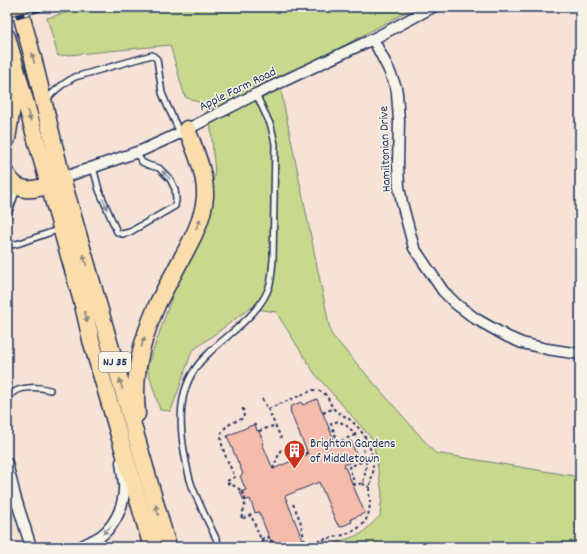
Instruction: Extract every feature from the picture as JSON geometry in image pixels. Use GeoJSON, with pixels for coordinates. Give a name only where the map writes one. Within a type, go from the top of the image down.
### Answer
{"type":"FeatureCollection","features":[{"type":"Feature","properties":{"kind":"highway","name":"NJ 35"},"geometry":{"type":"LineString","coordinates":[[19,7],[44,103],[61,229],[83,305],[91,340],[152,547]]}},
{"type":"Feature","properties":{"kind":"highway","name":"NJ 35"},"geometry":{"type":"LineString","coordinates":[[9,45],[55,182],[140,450],[168,547]]}},
{"type":"Feature","properties":{"kind":"highway"},"geometry":{"type":"LineString","coordinates":[[7,139],[13,101],[14,82],[9,45]]}},
{"type":"Feature","properties":{"kind":"highway"},"geometry":{"type":"LineString","coordinates":[[140,450],[136,399],[136,373],[140,354],[145,335],[157,304],[192,240],[200,221],[204,205],[204,180],[200,164],[184,131]]}},
{"type":"Feature","properties":{"kind":"highway"},"geometry":{"type":"LineString","coordinates":[[12,180],[26,189],[35,190],[55,182]]}},
{"type":"Feature","properties":{"kind":"street","name":"Apple Farm Road"},"geometry":{"type":"LineString","coordinates":[[55,182],[136,152],[184,131],[256,94],[373,39],[433,7]]}},
{"type":"Feature","properties":{"kind":"street","name":"Hamiltonian Drive"},"geometry":{"type":"LineString","coordinates":[[373,39],[388,68],[397,92],[399,121],[399,187],[414,248],[443,291],[456,304],[476,319],[501,334],[522,343],[547,349],[580,354]]}},
{"type":"Feature","properties":{"kind":"street"},"geometry":{"type":"LineString","coordinates":[[80,547],[94,541],[103,534],[118,516],[123,497],[124,485],[117,426]]}},
{"type":"Feature","properties":{"kind":"street"},"geometry":{"type":"LineString","coordinates":[[7,463],[11,497],[32,547]]}},
{"type":"Feature","properties":{"kind":"lane"},"geometry":{"type":"LineString","coordinates":[[44,103],[56,89],[75,77],[152,55],[157,59],[162,93],[167,105],[184,131]]}},
{"type":"Feature","properties":{"kind":"lane"},"geometry":{"type":"LineString","coordinates":[[220,547],[192,486],[182,438],[181,411],[183,397],[189,380],[197,367],[208,354],[246,321],[263,299],[270,285],[273,260],[275,144],[271,126],[256,94]]}},
{"type":"Feature","properties":{"kind":"lane"},"geometry":{"type":"LineString","coordinates":[[93,167],[99,190],[117,232],[122,234],[130,232],[175,206],[176,200],[175,189],[170,179],[159,168],[142,162],[136,152]]}},
{"type":"Feature","properties":{"kind":"lane"},"geometry":{"type":"LineString","coordinates":[[7,217],[16,192],[12,180]]}},
{"type":"Feature","properties":{"kind":"lane"},"geometry":{"type":"LineString","coordinates":[[7,246],[61,229]]}},
{"type":"Feature","properties":{"kind":"lane"},"geometry":{"type":"LineString","coordinates":[[7,399],[14,392],[28,388],[50,390]]}},
{"type":"Feature","properties":{"kind":"path"},"geometry":{"type":"LineString","coordinates":[[268,409],[313,390],[317,390],[326,394],[337,412],[356,425],[369,443],[373,467],[369,493],[369,514],[363,524],[341,536],[303,547]]}},
{"type":"Feature","properties":{"kind":"path"},"geometry":{"type":"LineString","coordinates":[[262,399],[281,438]]}},
{"type":"Feature","properties":{"kind":"path"},"geometry":{"type":"LineString","coordinates":[[243,408],[244,418],[225,427],[220,437],[235,477],[226,482],[238,488],[244,496],[245,507],[241,519],[251,515],[264,547]]}},
{"type":"Feature","properties":{"kind":"path"},"geometry":{"type":"LineString","coordinates":[[323,413],[334,408]]}},
{"type":"Feature","properties":{"kind":"path"},"geometry":{"type":"LineString","coordinates":[[355,435],[338,442],[331,424],[338,421],[347,426],[355,435],[363,448],[366,468],[363,483]]}},
{"type":"Feature","properties":{"kind":"path"},"geometry":{"type":"LineString","coordinates":[[259,431],[276,425]]}},
{"type":"Feature","properties":{"kind":"path"},"geometry":{"type":"LineString","coordinates":[[347,438],[348,442]]}},
{"type":"Feature","properties":{"kind":"path"},"geometry":{"type":"LineString","coordinates":[[288,446],[308,454]]}},
{"type":"Feature","properties":{"kind":"path"},"geometry":{"type":"LineString","coordinates":[[273,469],[281,449]]}},
{"type":"Feature","properties":{"kind":"path"},"geometry":{"type":"LineString","coordinates":[[285,449],[291,462]]}},
{"type":"Feature","properties":{"kind":"path"},"geometry":{"type":"LineString","coordinates":[[363,483],[356,485],[349,467],[366,460]]}},
{"type":"Feature","properties":{"kind":"path"},"geometry":{"type":"LineString","coordinates":[[363,483],[365,486],[370,487]]}},
{"type":"Feature","properties":{"kind":"path"},"geometry":{"type":"LineString","coordinates":[[293,504],[300,520],[307,546]]}},
{"type":"Feature","properties":{"kind":"path"},"geometry":{"type":"LineString","coordinates":[[261,540],[269,537],[273,543]]}},
{"type":"Feature","properties":{"kind":"path"},"geometry":{"type":"LineString","coordinates":[[296,542],[298,547]]}},
{"type":"Feature","properties":{"kind":"green space"},"geometry":{"type":"Polygon","coordinates":[[[87,7],[415,7],[279,81],[331,334],[435,453],[580,477],[580,547],[325,547],[361,534],[380,516],[382,493],[373,440],[315,374],[276,312],[250,308],[192,351],[171,411],[160,410],[147,368],[215,174],[210,118],[206,105],[185,97],[170,45],[58,56],[47,18],[87,7]]]}},
{"type":"Feature","properties":{"kind":"building","name":"Brighton Gardens of Middletown"},"geometry":{"type":"Polygon","coordinates":[[[317,399],[337,447],[351,441],[358,459],[344,465],[365,513],[351,519],[352,522],[340,527],[337,524],[319,482],[285,496],[302,539],[283,547],[273,547],[259,512],[255,513],[250,499],[244,501],[240,492],[246,490],[240,476],[243,474],[227,436],[255,424],[257,431],[258,430],[264,442],[262,443],[273,469],[308,454],[294,421],[290,407],[301,402],[303,405],[317,399]]]}},
{"type":"Feature","properties":{"kind":"railway"},"geometry":{"type":"LineString","coordinates":[[7,9],[13,7]]}},
{"type":"Feature","properties":{"kind":"railway"},"geometry":{"type":"LineString","coordinates":[[7,19],[49,7]]}},
{"type":"Feature","properties":{"kind":"place","name":"Brighton Gardens of Middletown"},"geometry":{"type":"Point","coordinates":[295,470]}}]}
